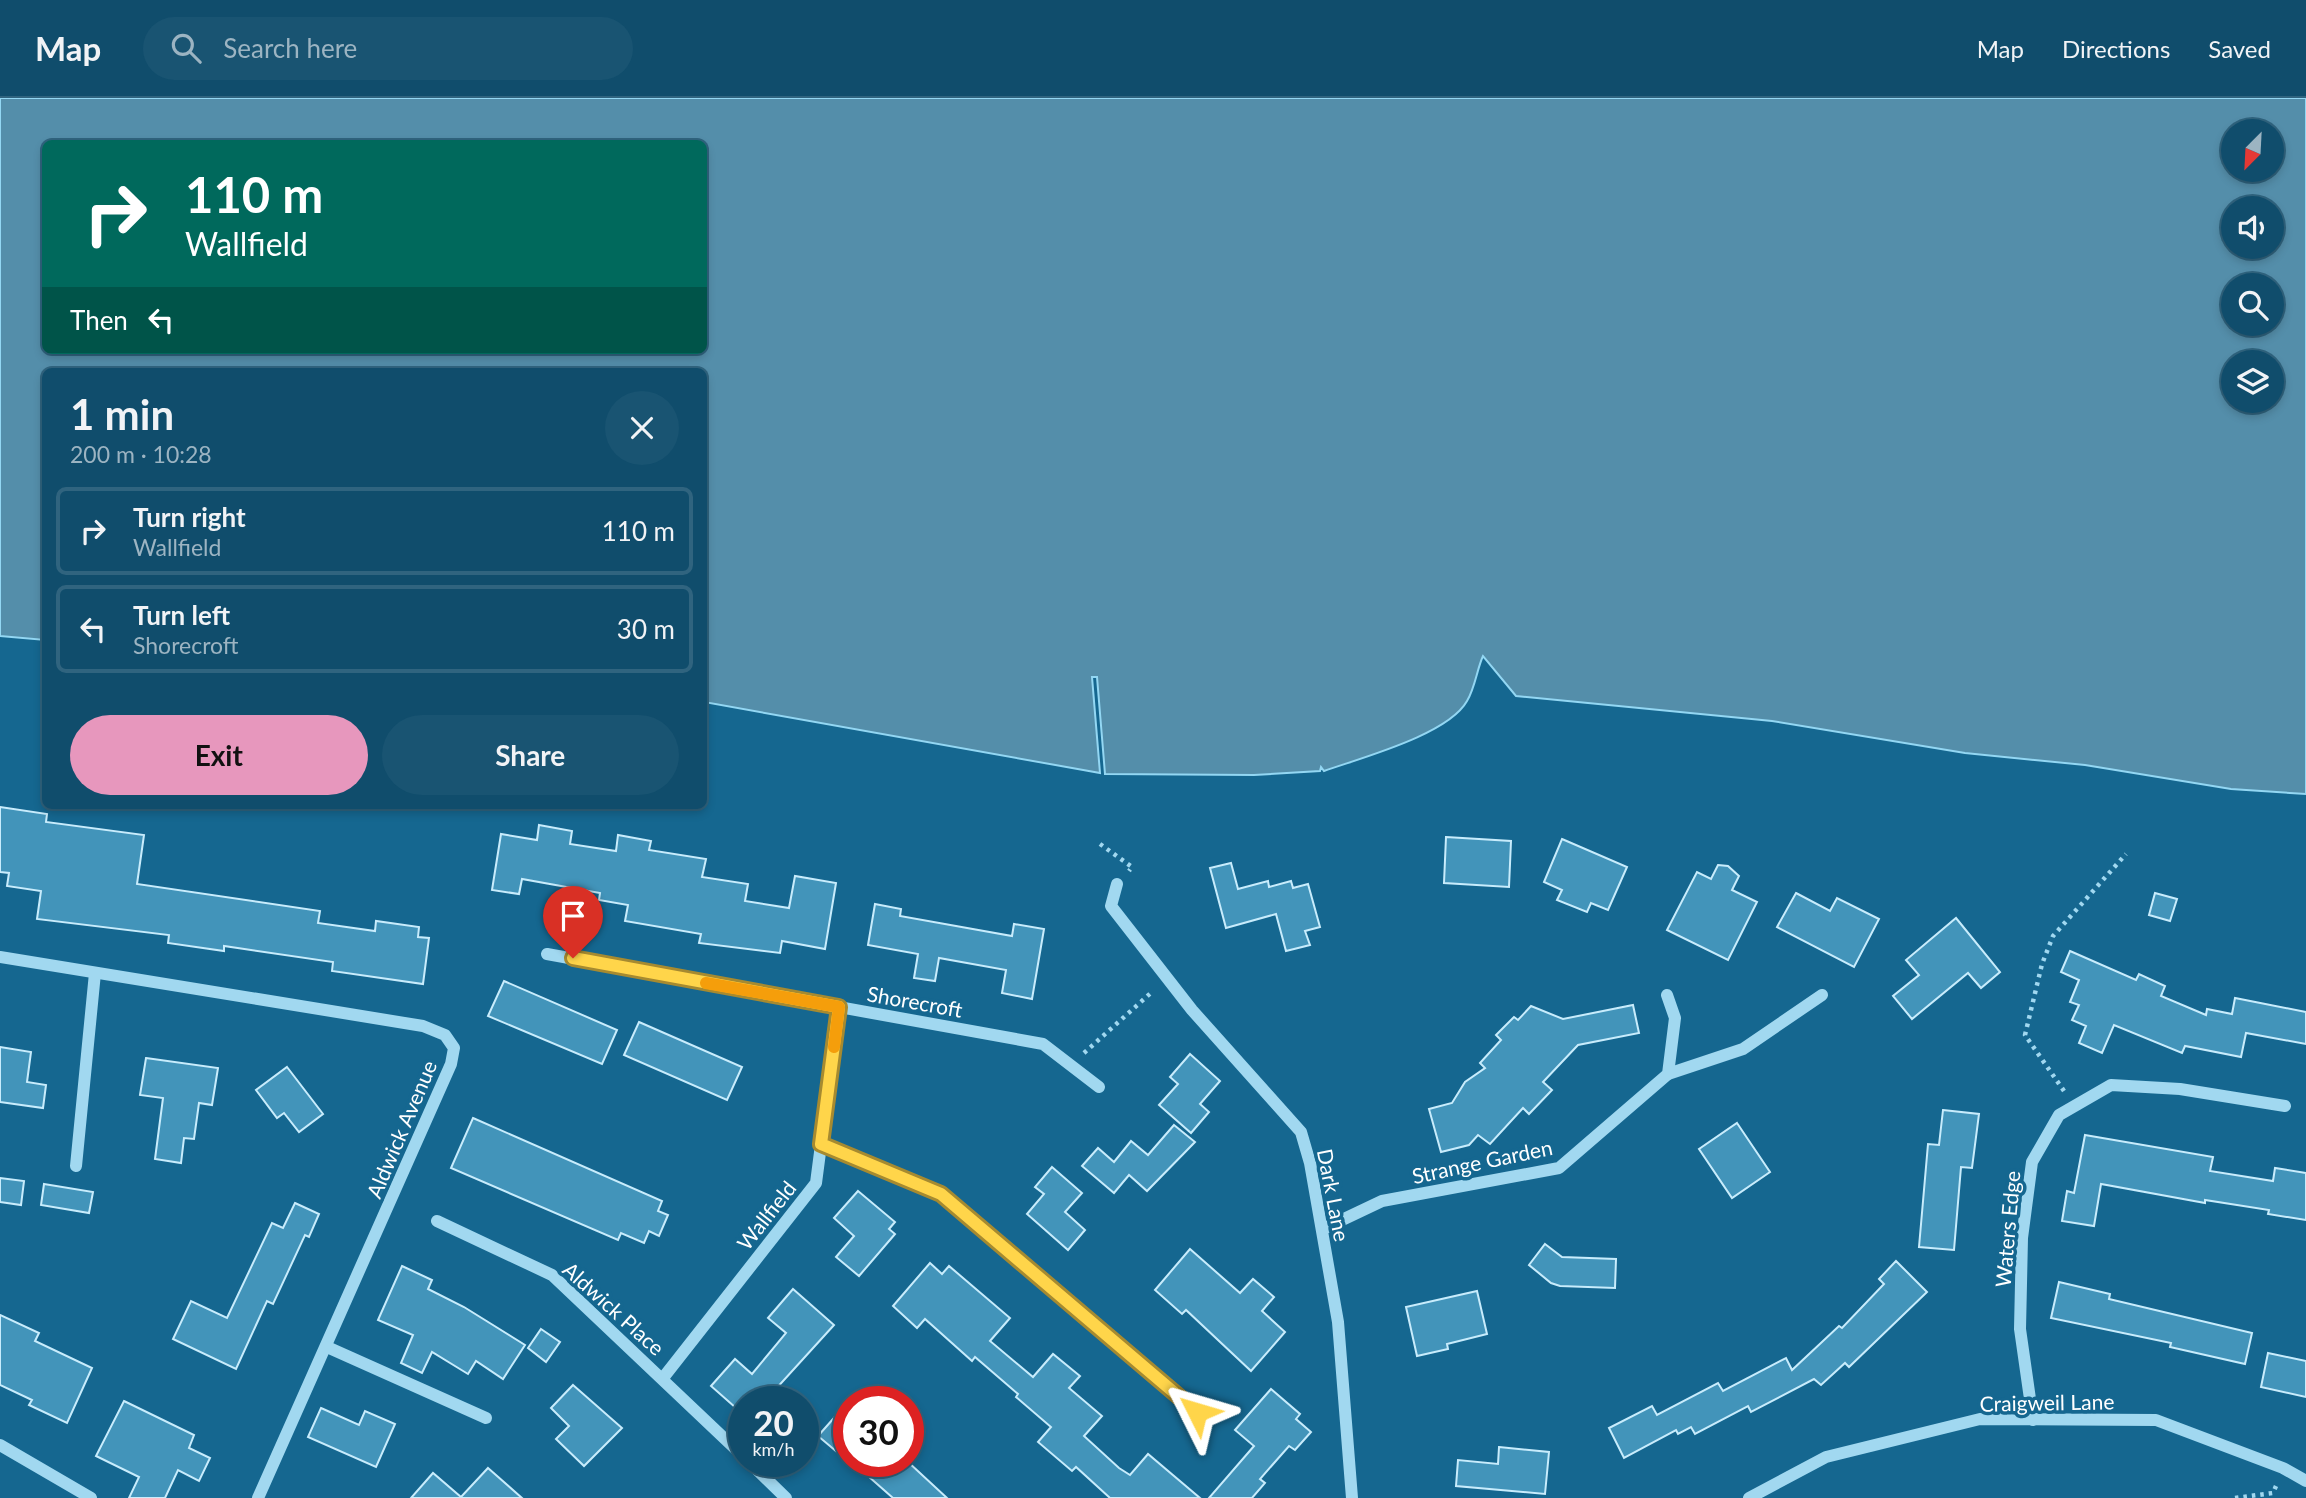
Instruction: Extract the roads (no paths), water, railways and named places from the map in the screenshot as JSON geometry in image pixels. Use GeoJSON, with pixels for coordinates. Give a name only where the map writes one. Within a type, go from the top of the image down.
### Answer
{"type":"FeatureCollection","features":[{"type":"Feature","properties":{"kind":"street","name":"Dark Lane"},"geometry":{"type":"LineString","coordinates":[[1117,884],[1111,906],[1167,980],[1301,1132],[1310,1163],[1338,1322],[1352,1498]]}},
{"type":"Feature","properties":{"kind":"street","name":"Shorecroft"},"geometry":{"type":"LineString","coordinates":[[547,954],[1043,1044],[1098,1087]]}},
{"type":"Feature","properties":{"kind":"street","name":"Aldwick Avenue"},"geometry":{"type":"LineString","coordinates":[[0,957],[423,1026],[445,1035],[454,1048],[451,1064],[258,1498]]}},
{"type":"Feature","properties":{"kind":"street"},"geometry":{"type":"LineString","coordinates":[[76,1166],[95,973]]}},
{"type":"Feature","properties":{"kind":"street"},"geometry":{"type":"LineString","coordinates":[[1667,995],[1675,1018],[1668,1074],[1743,1049],[1822,995]]}},
{"type":"Feature","properties":{"kind":"street","name":"Wallfield"},"geometry":{"type":"LineString","coordinates":[[663,1378],[816,1183],[839,1007]]}},
{"type":"Feature","properties":{"kind":"street","name":"Strange Garden"},"geometry":{"type":"LineString","coordinates":[[1322,1228],[1382,1201],[1559,1168],[1668,1074]]}},
{"type":"Feature","properties":{"kind":"street","name":"Waters Edge"},"geometry":{"type":"LineString","coordinates":[[2033,1420],[2020,1329],[2022,1238],[2032,1162],[2059,1115],[2111,1085],[2180,1089],[2285,1106]]}},
{"type":"Feature","properties":{"kind":"street"},"geometry":{"type":"LineString","coordinates":[[821,1144],[941,1194],[1197,1412]]}},
{"type":"Feature","properties":{"kind":"street","name":"Aldwick Place"},"geometry":{"type":"LineString","coordinates":[[437,1221],[552,1275],[728,1441]]}},
{"type":"Feature","properties":{"kind":"street"},"geometry":{"type":"LineString","coordinates":[[327,1347],[486,1418]]}},
{"type":"Feature","properties":{"kind":"street","name":"Craigweil Lane"},"geometry":{"type":"LineString","coordinates":[[1749,1498],[1826,1457],[1980,1419],[2156,1420],[2283,1468],[2306,1481]]}},
{"type":"Feature","properties":{"kind":"street"},"geometry":{"type":"LineString","coordinates":[[0,1445],[91,1498]]}},
{"type":"Feature","properties":{"kind":"street"},"geometry":{"type":"LineString","coordinates":[[764,1477],[786,1498]]}},
{"type":"Feature","properties":{"kind":"water"},"geometry":{"type":"Polygon","coordinates":[[[0,98],[2306,98],[2306,794],[2231,789],[2085,765],[1965,753],[1772,721],[1516,696],[1483,656],[1467,701],[1442,724],[1402,744],[1324,771],[1321,767],[1320,771],[1254,775],[1105,774],[1097,677],[1092,677],[1100,773],[707,703],[707,368],[42,368],[42,640],[0,636],[0,98]]]}}]}
